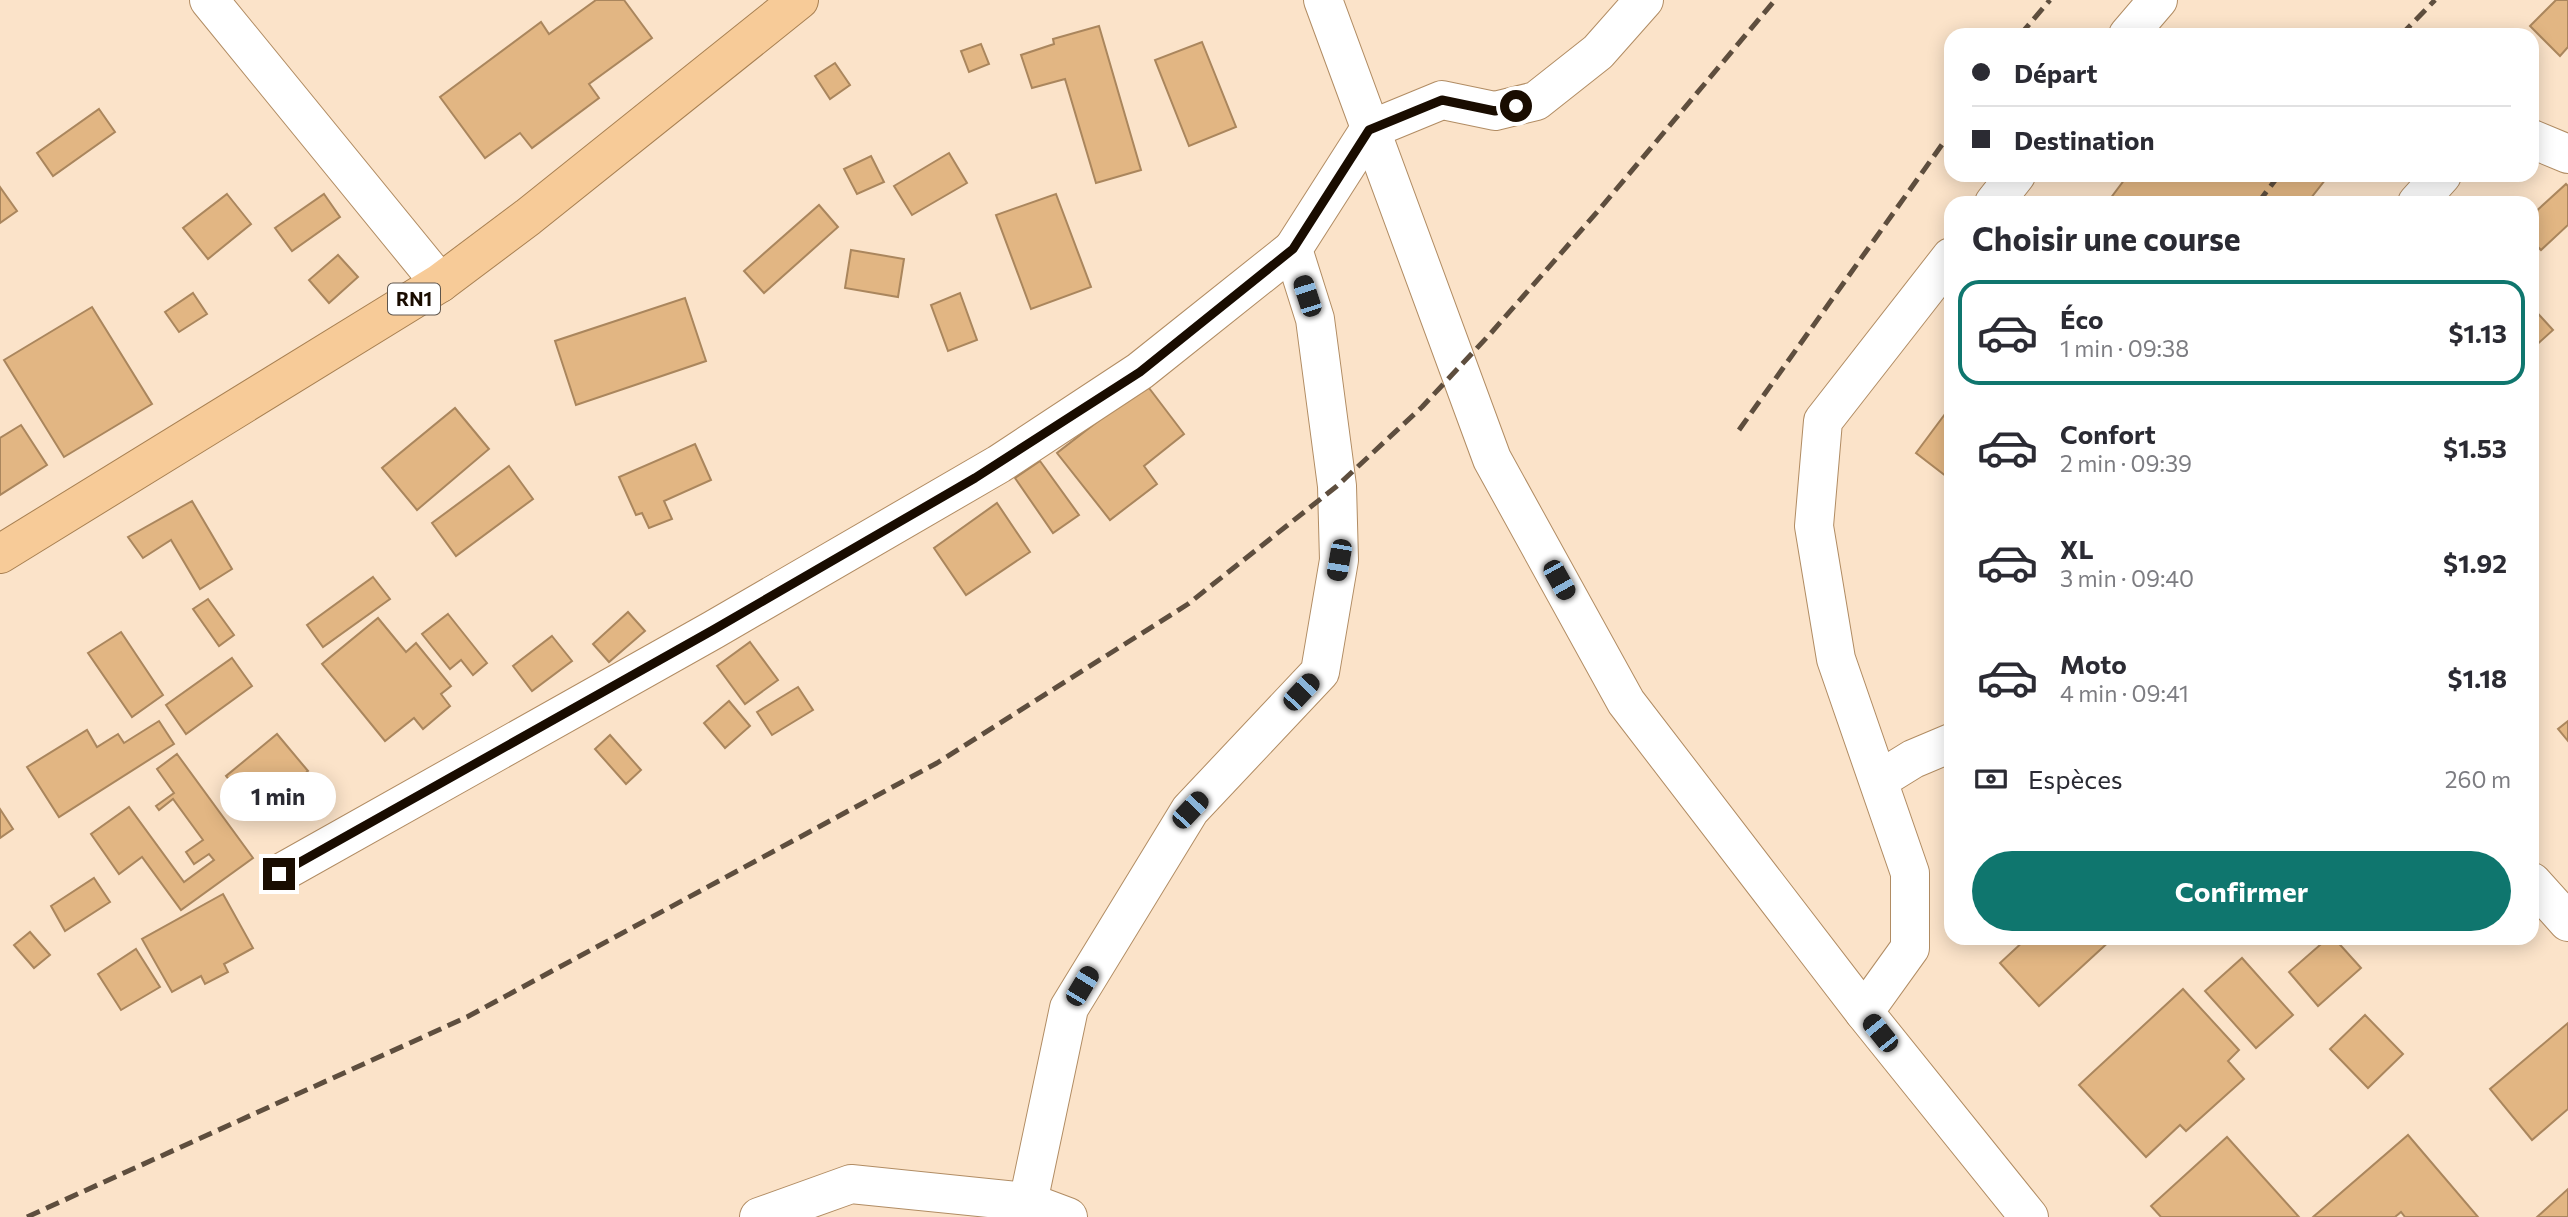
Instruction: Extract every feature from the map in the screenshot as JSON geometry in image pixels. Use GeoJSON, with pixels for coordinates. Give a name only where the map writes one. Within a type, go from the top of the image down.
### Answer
{"type":"FeatureCollection","features":[{"type":"Feature","properties":{"kind":"highway","name":"RN1"},"geometry":{"type":"LineString","coordinates":[[0,554],[440,283],[528,217],[799,0]]}},
{"type":"Feature","properties":{"kind":"street"},"geometry":{"type":"LineString","coordinates":[[209,0],[440,283]]}},
{"type":"Feature","properties":{"kind":"street"},"geometry":{"type":"LineString","coordinates":[[1323,0],[1492,459],[1626,702],[1864,1012],[2029,1217]]}},
{"type":"Feature","properties":{"kind":"street"},"geometry":{"type":"LineString","coordinates":[[279,874],[713,630],[999,464],[1140,372],[1293,249],[1369,130],[1442,100],[1495,111],[1536,102],[1598,52],[1644,0]]}},
{"type":"Feature","properties":{"kind":"street"},"geometry":{"type":"LineString","coordinates":[[2134,28],[2158,0]]}},
{"type":"Feature","properties":{"kind":"street"},"geometry":{"type":"LineString","coordinates":[[2539,142],[2568,154]]}},
{"type":"Feature","properties":{"kind":"street"},"geometry":{"type":"LineString","coordinates":[[2000,196],[2010,182]]}},
{"type":"Feature","properties":{"kind":"street"},"geometry":{"type":"LineString","coordinates":[[2423,196],[2436,182]]}},
{"type":"Feature","properties":{"kind":"street"},"geometry":{"type":"LineString","coordinates":[[1027,1209],[1069,1008],[1190,810],[1320,672],[1339,560],[1337,486],[1315,319],[1293,249]]}},
{"type":"Feature","properties":{"kind":"street"},"geometry":{"type":"LineString","coordinates":[[1864,1012],[1910,948],[1910,873],[1836,659],[1814,526],[1823,421],[1944,266]]}},
{"type":"Feature","properties":{"kind":"street"},"geometry":{"type":"LineString","coordinates":[[1879,780],[1913,759],[1944,746]]}},
{"type":"Feature","properties":{"kind":"street"},"geometry":{"type":"LineString","coordinates":[[2539,890],[2568,922]]}},
{"type":"Feature","properties":{"kind":"street"},"geometry":{"type":"LineString","coordinates":[[759,1217],[850,1184],[1068,1217]]}},
{"type":"Feature","properties":{"kind":"building"},"geometry":{"type":"Polygon","coordinates":[[[596,0],[624,0],[652,38],[589,84],[599,98],[532,148],[520,133],[485,158],[440,97],[541,22],[549,34],[596,0]]]}},
{"type":"Feature","properties":{"kind":"building"},"geometry":{"type":"Polygon","coordinates":[[[2556,0],[2568,0],[2568,47],[2560,56],[2539,35],[2539,28],[2530,26],[2556,0]]]}},
{"type":"Feature","properties":{"kind":"building"},"geometry":{"type":"Polygon","coordinates":[[[1099,26],[1141,170],[1096,183],[1065,79],[1032,88],[1021,55],[1054,44],[1053,39],[1099,26]]]}},
{"type":"Feature","properties":{"kind":"building"},"geometry":{"type":"Polygon","coordinates":[[[1202,42],[1236,127],[1189,146],[1155,60],[1202,42]]]}},
{"type":"Feature","properties":{"kind":"building"},"geometry":{"type":"Polygon","coordinates":[[[981,44],[989,64],[969,72],[961,51],[981,44]]]}},
{"type":"Feature","properties":{"kind":"building"},"geometry":{"type":"Polygon","coordinates":[[[835,63],[850,85],[830,99],[815,76],[835,63]]]}},
{"type":"Feature","properties":{"kind":"building"},"geometry":{"type":"Polygon","coordinates":[[[99,109],[115,132],[53,176],[37,153],[99,109]]]}},
{"type":"Feature","properties":{"kind":"building"},"geometry":{"type":"Polygon","coordinates":[[[949,153],[967,183],[912,215],[894,186],[949,153]]]}},
{"type":"Feature","properties":{"kind":"building"},"geometry":{"type":"Polygon","coordinates":[[[871,156],[884,182],[857,194],[844,169],[871,156]]]}},
{"type":"Feature","properties":{"kind":"building"},"geometry":{"type":"Polygon","coordinates":[[[2123,182],[2324,182],[2312,196],[2112,196],[2123,182]]]}},
{"type":"Feature","properties":{"kind":"building"},"geometry":{"type":"Polygon","coordinates":[[[2566,184],[2568,186],[2568,225],[2541,250],[2539,248],[2539,209],[2566,184]]]}},
{"type":"Feature","properties":{"kind":"building"},"geometry":{"type":"Polygon","coordinates":[[[0,187],[17,211],[0,223],[0,187]]]}},
{"type":"Feature","properties":{"kind":"building"},"geometry":{"type":"Polygon","coordinates":[[[227,194],[251,224],[208,259],[183,228],[227,194]]]}},
{"type":"Feature","properties":{"kind":"building"},"geometry":{"type":"Polygon","coordinates":[[[324,194],[340,217],[292,251],[275,228],[324,194]]]}},
{"type":"Feature","properties":{"kind":"building"},"geometry":{"type":"Polygon","coordinates":[[[1056,194],[1091,287],[1031,309],[996,215],[1056,194]]]}},
{"type":"Feature","properties":{"kind":"building"},"geometry":{"type":"Polygon","coordinates":[[[819,205],[838,227],[764,293],[744,271],[819,205]]]}},
{"type":"Feature","properties":{"kind":"building"},"geometry":{"type":"Polygon","coordinates":[[[851,250],[904,259],[898,297],[845,288],[851,250]]]}},
{"type":"Feature","properties":{"kind":"building"},"geometry":{"type":"Polygon","coordinates":[[[338,255],[358,277],[329,303],[309,280],[338,255]]]}},
{"type":"Feature","properties":{"kind":"building"},"geometry":{"type":"Polygon","coordinates":[[[193,293],[207,314],[179,332],[165,312],[193,293]]]}},
{"type":"Feature","properties":{"kind":"building"},"geometry":{"type":"Polygon","coordinates":[[[960,293],[977,340],[948,351],[931,305],[960,293]]]}},
{"type":"Feature","properties":{"kind":"building"},"geometry":{"type":"Polygon","coordinates":[[[685,298],[706,361],[576,405],[555,341],[685,298]]]}},
{"type":"Feature","properties":{"kind":"building"},"geometry":{"type":"Polygon","coordinates":[[[92,307],[152,404],[64,457],[4,360],[92,307]]]}},
{"type":"Feature","properties":{"kind":"building"},"geometry":{"type":"Polygon","coordinates":[[[2539,315],[2553,330],[2539,343],[2539,315]]]}},
{"type":"Feature","properties":{"kind":"building"},"geometry":{"type":"Polygon","coordinates":[[[1146,384],[1184,434],[1144,466],[1157,484],[1110,520],[1057,453],[1146,384]]]}},
{"type":"Feature","properties":{"kind":"building"},"geometry":{"type":"Polygon","coordinates":[[[455,408],[489,449],[417,510],[382,468],[455,408]]]}},
{"type":"Feature","properties":{"kind":"building"},"geometry":{"type":"Polygon","coordinates":[[[1944,415],[1944,475],[1916,453],[1944,415]]]}},
{"type":"Feature","properties":{"kind":"building"},"geometry":{"type":"Polygon","coordinates":[[[21,425],[47,465],[0,495],[0,438],[21,425]]]}},
{"type":"Feature","properties":{"kind":"building"},"geometry":{"type":"Polygon","coordinates":[[[695,444],[711,480],[664,501],[672,519],[649,528],[642,513],[636,515],[619,477],[695,444]]]}},
{"type":"Feature","properties":{"kind":"building"},"geometry":{"type":"Polygon","coordinates":[[[1040,461],[1079,515],[1053,533],[1015,478],[1040,461]]]}},
{"type":"Feature","properties":{"kind":"building"},"geometry":{"type":"Polygon","coordinates":[[[509,466],[533,499],[456,556],[432,523],[509,466]]]}},
{"type":"Feature","properties":{"kind":"building"},"geometry":{"type":"Polygon","coordinates":[[[192,501],[232,569],[200,589],[171,540],[143,558],[128,537],[192,501]]]}},
{"type":"Feature","properties":{"kind":"building"},"geometry":{"type":"Polygon","coordinates":[[[997,503],[1030,552],[966,595],[934,548],[997,503]]]}},
{"type":"Feature","properties":{"kind":"building"},"geometry":{"type":"Polygon","coordinates":[[[373,577],[390,599],[323,647],[307,625],[373,577]]]}},
{"type":"Feature","properties":{"kind":"building"},"geometry":{"type":"Polygon","coordinates":[[[208,599],[234,635],[219,646],[193,609],[208,599]]]}},
{"type":"Feature","properties":{"kind":"building"},"geometry":{"type":"Polygon","coordinates":[[[628,612],[645,631],[609,662],[593,644],[628,612]]]}},
{"type":"Feature","properties":{"kind":"building"},"geometry":{"type":"Polygon","coordinates":[[[448,614],[487,663],[473,675],[461,660],[450,669],[422,634],[448,614]]]}},
{"type":"Feature","properties":{"kind":"building"},"geometry":{"type":"Polygon","coordinates":[[[378,618],[406,652],[416,643],[451,686],[441,694],[450,706],[423,729],[414,718],[385,741],[322,664],[378,618]]]}},
{"type":"Feature","properties":{"kind":"building"},"geometry":{"type":"Polygon","coordinates":[[[121,632],[163,695],[132,717],[88,653],[121,632]]]}},
{"type":"Feature","properties":{"kind":"building"},"geometry":{"type":"Polygon","coordinates":[[[552,636],[572,661],[532,691],[513,666],[552,636]]]}},
{"type":"Feature","properties":{"kind":"building"},"geometry":{"type":"Polygon","coordinates":[[[750,642],[778,680],[745,704],[717,666],[750,642]]]}},
{"type":"Feature","properties":{"kind":"building"},"geometry":{"type":"Polygon","coordinates":[[[232,658],[252,686],[186,734],[166,705],[232,658]]]}},
{"type":"Feature","properties":{"kind":"building"},"geometry":{"type":"Polygon","coordinates":[[[798,687],[813,710],[772,735],[757,712],[798,687]]]}},
{"type":"Feature","properties":{"kind":"building"},"geometry":{"type":"Polygon","coordinates":[[[729,701],[750,726],[725,748],[704,723],[729,701]]]}},
{"type":"Feature","properties":{"kind":"building"},"geometry":{"type":"Polygon","coordinates":[[[159,721],[174,744],[59,817],[27,767],[87,730],[97,747],[118,734],[124,743],[159,721]]]}},
{"type":"Feature","properties":{"kind":"building"},"geometry":{"type":"Polygon","coordinates":[[[2568,721],[2568,741],[2558,729],[2568,721]]]}},
{"type":"Feature","properties":{"kind":"building"},"geometry":{"type":"Polygon","coordinates":[[[277,734],[308,771],[257,814],[226,776],[277,734]]]}},
{"type":"Feature","properties":{"kind":"building"},"geometry":{"type":"Polygon","coordinates":[[[610,735],[641,770],[626,784],[595,749],[610,735]]]}},
{"type":"Feature","properties":{"kind":"building"},"geometry":{"type":"Polygon","coordinates":[[[177,754],[253,858],[181,910],[142,857],[119,874],[91,834],[129,807],[184,882],[214,860],[209,854],[194,864],[186,852],[203,840],[173,799],[159,810],[156,806],[174,793],[157,769],[177,754]]]}},
{"type":"Feature","properties":{"kind":"building"},"geometry":{"type":"Polygon","coordinates":[[[0,809],[13,829],[0,838],[0,809]]]}},
{"type":"Feature","properties":{"kind":"building"},"geometry":{"type":"Polygon","coordinates":[[[94,878],[110,902],[65,931],[51,906],[94,878]]]}},
{"type":"Feature","properties":{"kind":"building"},"geometry":{"type":"Polygon","coordinates":[[[223,894],[253,948],[224,964],[228,972],[205,984],[201,976],[172,992],[142,939],[223,894]]]}},
{"type":"Feature","properties":{"kind":"building"},"geometry":{"type":"Polygon","coordinates":[[[30,932],[50,955],[34,968],[14,945],[30,932]]]}},
{"type":"Feature","properties":{"kind":"building"},"geometry":{"type":"Polygon","coordinates":[[[2019,945],[2105,945],[2039,1006],[2000,963],[2019,945]]]}},
{"type":"Feature","properties":{"kind":"building"},"geometry":{"type":"Polygon","coordinates":[[[2320,945],[2340,945],[2361,968],[2318,1006],[2289,972],[2320,945]]]}},
{"type":"Feature","properties":{"kind":"building"},"geometry":{"type":"Polygon","coordinates":[[[136,949],[160,987],[121,1010],[98,974],[136,949]]]}},
{"type":"Feature","properties":{"kind":"building"},"geometry":{"type":"Polygon","coordinates":[[[2242,958],[2293,1015],[2256,1048],[2205,991],[2242,958]]]}},
{"type":"Feature","properties":{"kind":"building"},"geometry":{"type":"Polygon","coordinates":[[[2183,989],[2239,1050],[2228,1061],[2244,1079],[2186,1131],[2180,1125],[2146,1157],[2079,1085],[2183,989]]]}},
{"type":"Feature","properties":{"kind":"building"},"geometry":{"type":"Polygon","coordinates":[[[2365,1015],[2403,1054],[2368,1088],[2330,1049],[2365,1015]]]}},
{"type":"Feature","properties":{"kind":"building"},"geometry":{"type":"Polygon","coordinates":[[[2568,1023],[2568,1109],[2532,1140],[2490,1089],[2568,1023]]]}},
{"type":"Feature","properties":{"kind":"building"},"geometry":{"type":"Polygon","coordinates":[[[2408,1135],[2478,1217],[2405,1217],[2401,1212],[2395,1217],[2313,1217],[2408,1135]]]}},
{"type":"Feature","properties":{"kind":"building"},"geometry":{"type":"Polygon","coordinates":[[[2227,1137],[2299,1217],[2161,1217],[2151,1206],[2227,1137]]]}},
{"type":"Feature","properties":{"kind":"building"},"geometry":{"type":"Polygon","coordinates":[[[2568,1189],[2568,1217],[2537,1217],[2568,1189]]]}},
{"type":"Feature","properties":{"kind":"railway"},"geometry":{"type":"LineString","coordinates":[[27,1217],[467,1017],[937,763],[1188,604],[1337,486],[1422,407],[1598,211],[1775,0]]}},
{"type":"Feature","properties":{"kind":"railway"},"geometry":{"type":"LineString","coordinates":[[2026,28],[2050,0]]}},
{"type":"Feature","properties":{"kind":"railway"},"geometry":{"type":"LineString","coordinates":[[2408,28],[2435,0]]}},
{"type":"Feature","properties":{"kind":"railway"},"geometry":{"type":"LineString","coordinates":[[1739,430],[1944,142]]}},
{"type":"Feature","properties":{"kind":"railway"},"geometry":{"type":"LineString","coordinates":[[2263,196],[2274,182]]}},
{"type":"Feature","properties":{"kind":"route"},"geometry":{"type":"LineString","coordinates":[[279,874],[713,630],[975,478],[1140,372],[1293,249],[1369,130],[1442,100],[1495,111],[1516,106]]}}]}
